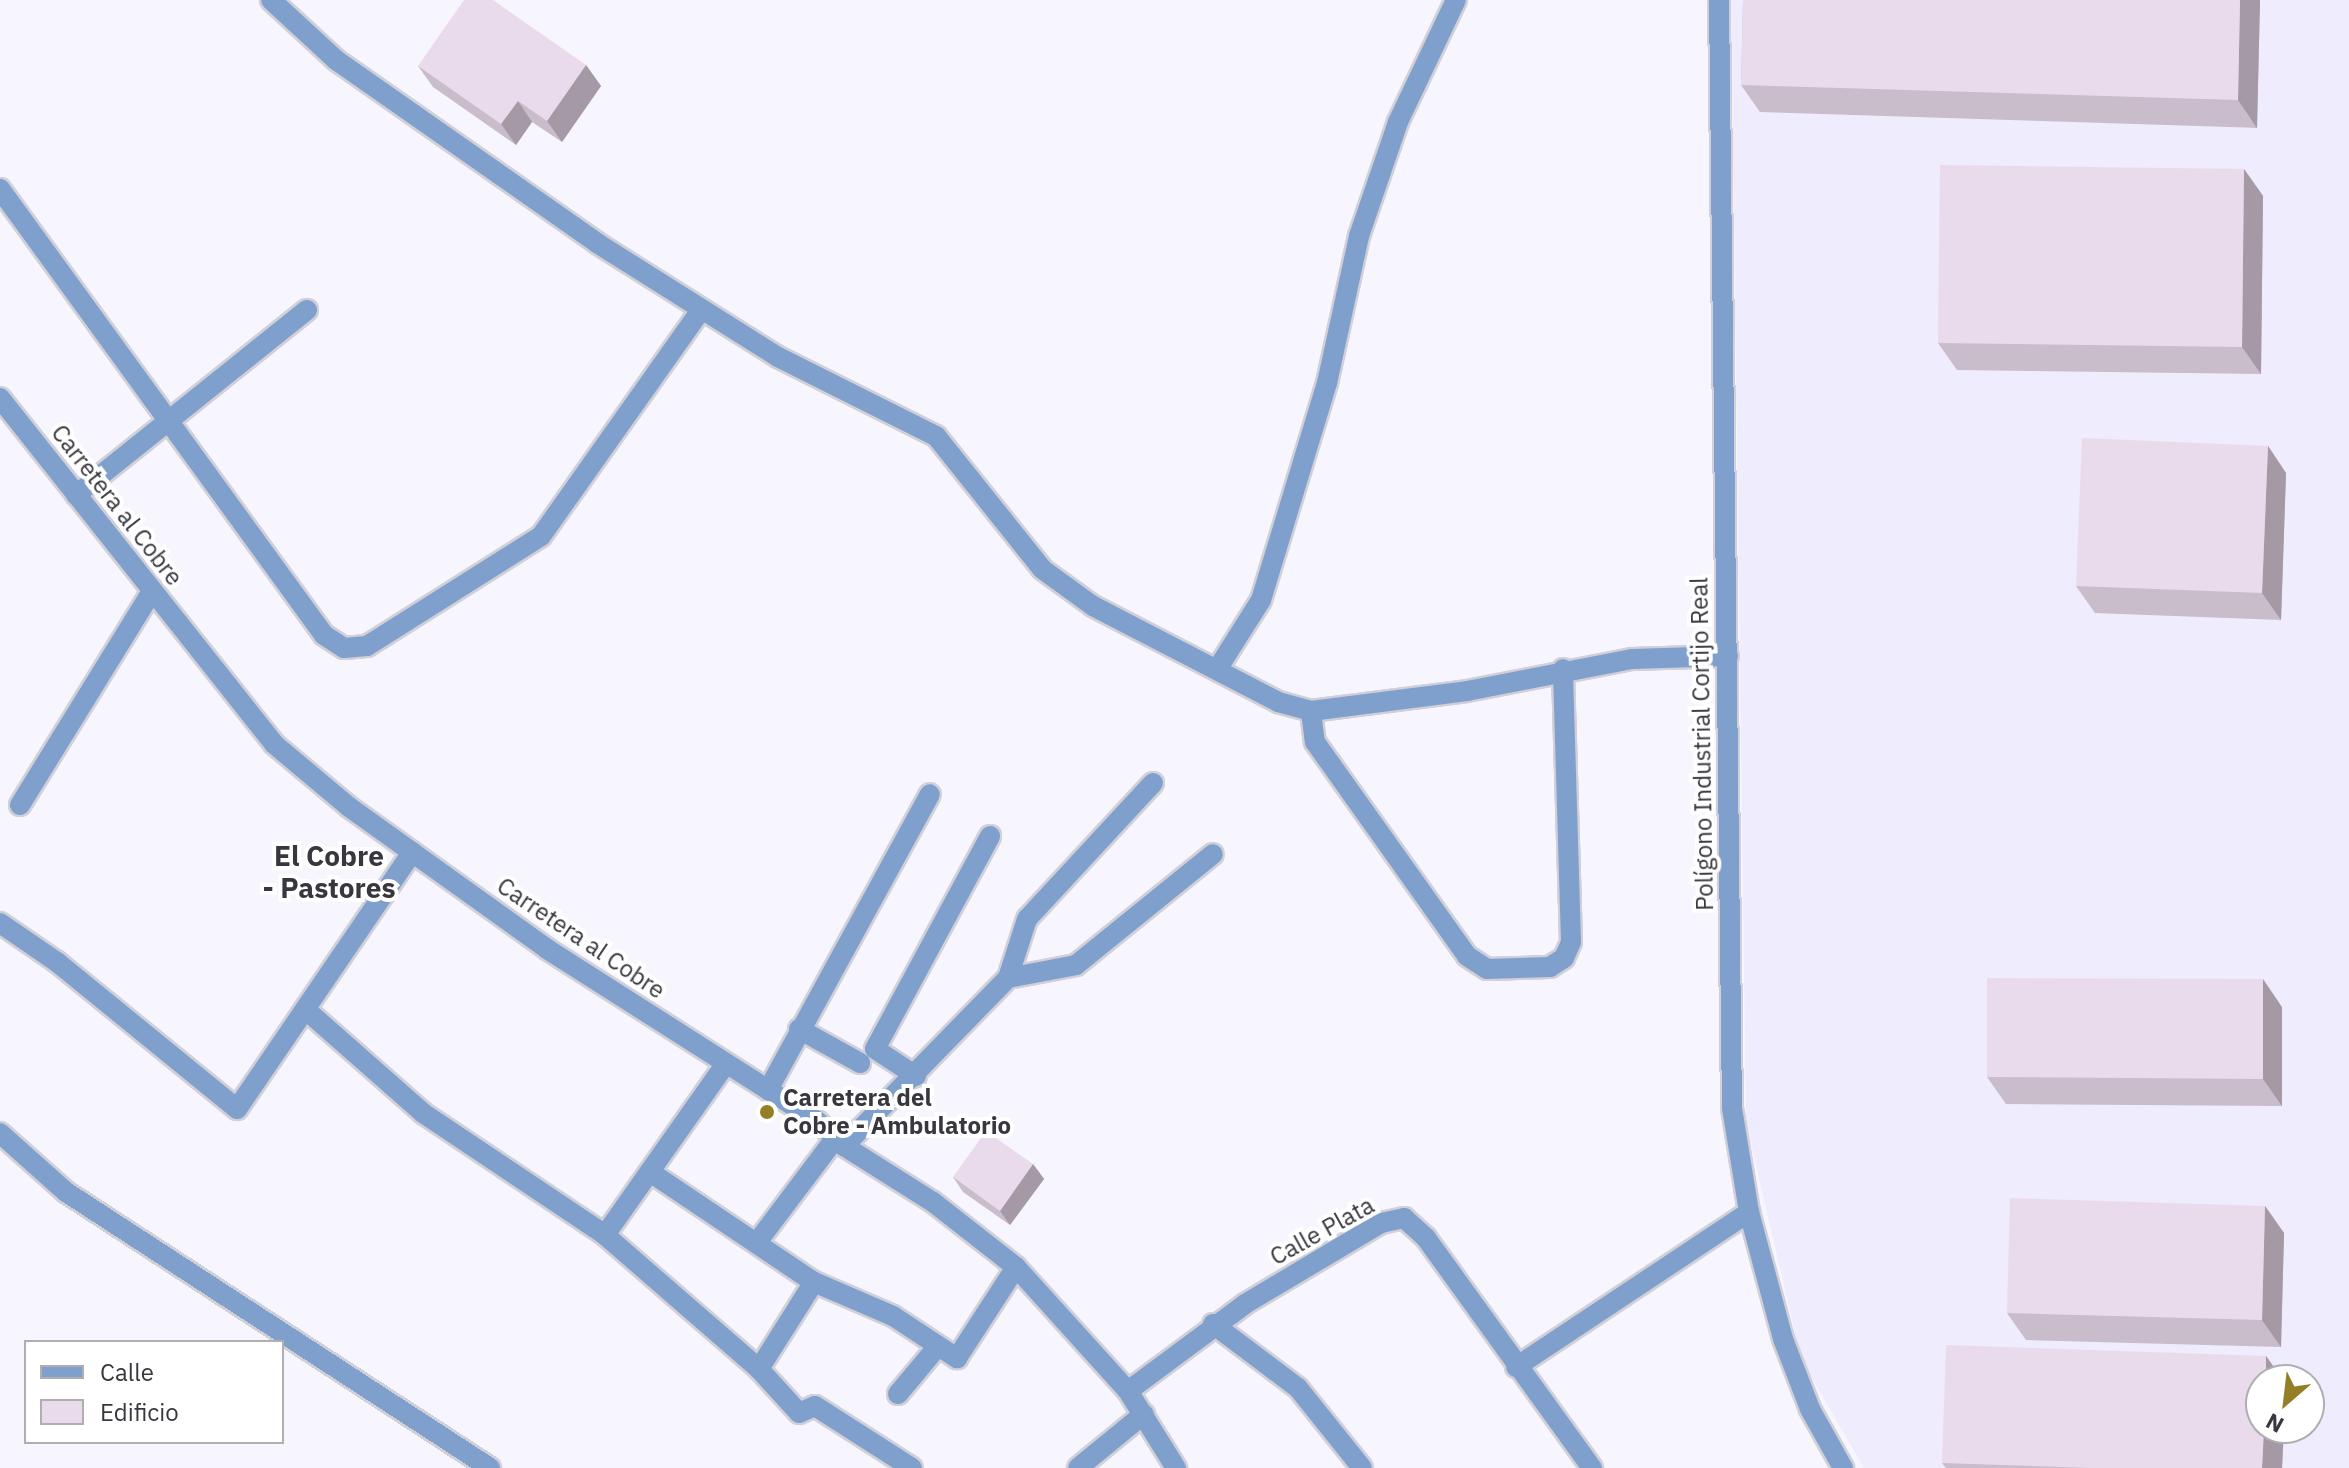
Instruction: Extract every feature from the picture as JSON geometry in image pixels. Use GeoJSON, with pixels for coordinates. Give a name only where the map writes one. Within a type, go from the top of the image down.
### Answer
{"type":"FeatureCollection","features":[{"type":"Feature","properties":{"kind":"street"},"geometry":{"type":"LineString","coordinates":[[271,0],[336,60],[701,310],[778,357],[936,436],[1042,569],[1093,606],[1218,668],[1278,702],[1311,711],[1467,691],[1563,669],[1632,659],[1728,656]]}},
{"type":"Feature","properties":{"kind":"street"},"geometry":{"type":"LineString","coordinates":[[1218,668],[1261,600],[1327,383],[1359,236],[1398,122],[1456,0]]}},
{"type":"Feature","properties":{"kind":"street","name":"Polígono Industrial Cortijo Real"},"geometry":{"type":"LineString","coordinates":[[1719,0],[1732,1108],[1749,1212],[1783,1339],[1810,1409],[1843,1468]]}},
{"type":"Feature","properties":{"kind":"street"},"geometry":{"type":"LineString","coordinates":[[0,189],[324,635],[344,648],[367,646],[541,536],[701,310]]}},
{"type":"Feature","properties":{"kind":"street"},"geometry":{"type":"LineString","coordinates":[[76,495],[307,310]]}},
{"type":"Feature","properties":{"kind":"street","name":"Carretera al Cobre"},"geometry":{"type":"LineString","coordinates":[[0,398],[274,744],[412,852],[933,1202],[1016,1267],[1128,1391],[1176,1468]]}},
{"type":"Feature","properties":{"kind":"street"},"geometry":{"type":"LineString","coordinates":[[20,805],[152,591]]}},
{"type":"Feature","properties":{"kind":"street"},"geometry":{"type":"LineString","coordinates":[[1311,711],[1315,742],[1467,956],[1487,969],[1550,967],[1564,958],[1571,942],[1563,669]]}},
{"type":"Feature","properties":{"kind":"street"},"geometry":{"type":"LineString","coordinates":[[758,1241],[841,1141],[916,1076],[1008,978],[1027,919],[1153,783]]}},
{"type":"Feature","properties":{"kind":"street"},"geometry":{"type":"LineString","coordinates":[[768,1090],[930,794]]}},
{"type":"Feature","properties":{"kind":"street"},"geometry":{"type":"LineString","coordinates":[[916,1076],[875,1049],[990,836]]}},
{"type":"Feature","properties":{"kind":"street"},"geometry":{"type":"LineString","coordinates":[[0,923],[57,962],[237,1109],[412,852]]}},
{"type":"Feature","properties":{"kind":"street"},"geometry":{"type":"LineString","coordinates":[[1008,978],[1076,965],[1213,854]]}},
{"type":"Feature","properties":{"kind":"street"},"geometry":{"type":"LineString","coordinates":[[305,1009],[423,1113],[605,1235],[759,1369],[799,1413],[815,1406],[912,1468]]}},
{"type":"Feature","properties":{"kind":"street"},"geometry":{"type":"LineString","coordinates":[[799,1029],[860,1063]]}},
{"type":"Feature","properties":{"kind":"street"},"geometry":{"type":"LineString","coordinates":[[605,1235],[725,1065]]}},
{"type":"Feature","properties":{"kind":"street"},"geometry":{"type":"LineString","coordinates":[[0,1133],[66,1192],[490,1468]]}},
{"type":"Feature","properties":{"kind":"street"},"geometry":{"type":"LineString","coordinates":[[650,1172],[758,1241],[814,1282],[893,1316],[957,1358],[1016,1267]]}},
{"type":"Feature","properties":{"kind":"street"},"geometry":{"type":"LineString","coordinates":[[1516,1367],[1749,1212]]}},
{"type":"Feature","properties":{"kind":"street","name":"Calle Plata"},"geometry":{"type":"LineString","coordinates":[[1128,1391],[1213,1324],[1381,1223],[1404,1218],[1426,1238],[1516,1367],[1592,1468]]}},
{"type":"Feature","properties":{"kind":"street"},"geometry":{"type":"LineString","coordinates":[[759,1369],[814,1282]]}},
{"type":"Feature","properties":{"kind":"street"},"geometry":{"type":"LineString","coordinates":[[1213,1324],[1298,1388],[1362,1468]]}},
{"type":"Feature","properties":{"kind":"street"},"geometry":{"type":"LineString","coordinates":[[898,1394],[938,1346]]}},
{"type":"Feature","properties":{"kind":"street"},"geometry":{"type":"LineString","coordinates":[[1078,1468],[1144,1414]]}},
{"type":"Feature","properties":{"kind":"shaded area"},"geometry":{"type":"Polygon","coordinates":[[[1731,0],[2349,0],[2349,1468],[1864,1468],[1801,1359],[1746,1122],[1731,0]]]}},
{"type":"Feature","properties":{"kind":"building"},"geometry":{"type":"Polygon","coordinates":[[[464,0],[493,0],[586,65],[547,121],[518,101],[501,124],[418,66],[464,0]]]}},
{"type":"Feature","properties":{"kind":"building"},"geometry":{"type":"Polygon","coordinates":[[[1743,0],[2240,0],[2238,100],[1741,85],[1743,0]]]}},
{"type":"Feature","properties":{"kind":"building"},"geometry":{"type":"Polygon","coordinates":[[[1940,165],[2244,169],[2242,347],[1938,343],[1940,165]]]}},
{"type":"Feature","properties":{"kind":"building"},"geometry":{"type":"Polygon","coordinates":[[[2082,438],[2268,446],[2262,593],[2076,586],[2082,438]]]}},
{"type":"Feature","properties":{"kind":"building"},"geometry":{"type":"Polygon","coordinates":[[[1987,978],[2263,979],[2263,1079],[1987,1077],[1987,978]]]}},
{"type":"Feature","properties":{"kind":"building"},"geometry":{"type":"Polygon","coordinates":[[[986,1131],[1033,1164],[1000,1211],[953,1177],[986,1131]]]}},
{"type":"Feature","properties":{"kind":"building"},"geometry":{"type":"Polygon","coordinates":[[[2010,1198],[2265,1206],[2262,1320],[2007,1313],[2010,1198]]]}},
{"type":"Feature","properties":{"kind":"building"},"geometry":{"type":"Polygon","coordinates":[[[1946,1345],[2266,1356],[2266,1364],[2245,1364],[2245,1444],[2263,1444],[2262,1468],[2091,1468],[1942,1463],[1946,1345]]]}},
{"type":"Feature","properties":{"kind":"place","name":"Carretera del Cobre - Ambulatorio"},"geometry":{"type":"Point","coordinates":[767,1112]}},
{"type":"Feature","properties":{"kind":"district","name":"El Cobre - Pastores"},"geometry":{"type":"Point","coordinates":[329,872]}}]}
